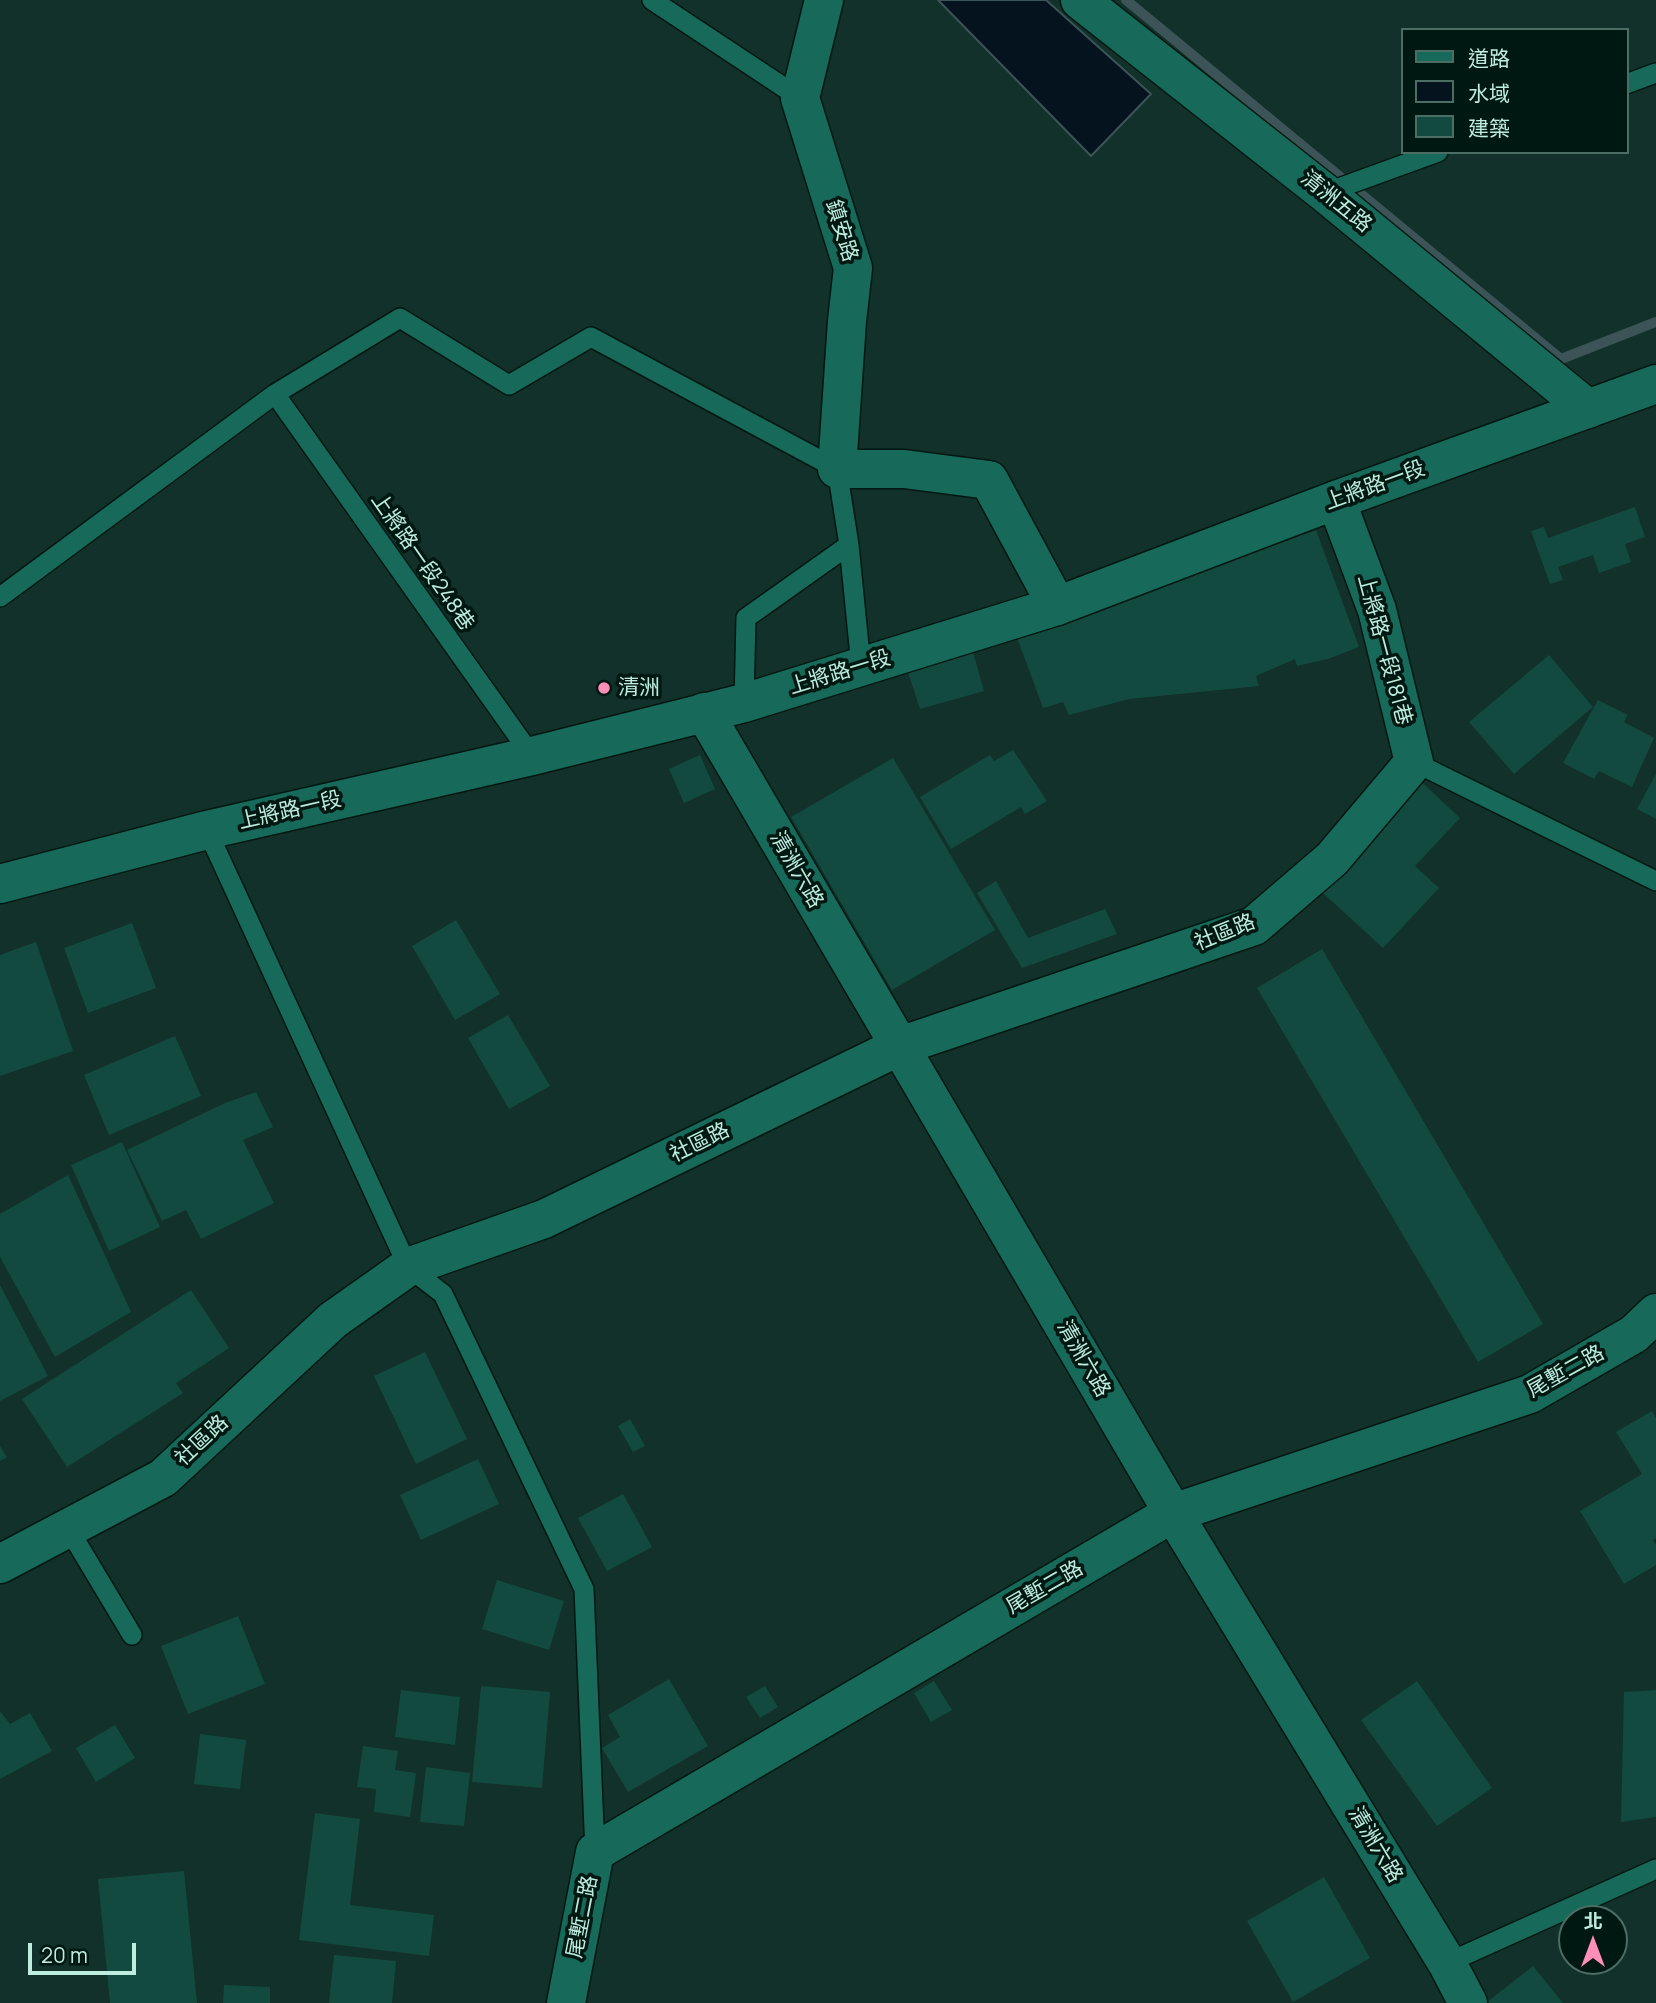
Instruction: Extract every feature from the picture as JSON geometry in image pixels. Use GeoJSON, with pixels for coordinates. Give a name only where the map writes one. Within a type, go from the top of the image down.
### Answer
{"type":"FeatureCollection","features":[{"type":"Feature","properties":{"kind":"street"},"geometry":{"type":"LineString","coordinates":[[800,97],[824,0]]}},
{"type":"Feature","properties":{"kind":"street","name":"清洲五路"},"geometry":{"type":"LineString","coordinates":[[1080,0],[1325,193],[1588,409]]}},
{"type":"Feature","properties":{"kind":"street","name":"鎮安路"},"geometry":{"type":"LineString","coordinates":[[800,97],[853,268],[837,469]]}},
{"type":"Feature","properties":{"kind":"street","name":"上將路一段"},"geometry":{"type":"LineString","coordinates":[[0,884],[206,830],[532,756],[744,703],[1057,606],[1336,500],[1656,384]]}},
{"type":"Feature","properties":{"kind":"street"},"geometry":{"type":"LineString","coordinates":[[837,469],[904,469],[989,480],[1057,606]]}},
{"type":"Feature","properties":{"kind":"street","name":"上將路一段181巷"},"geometry":{"type":"LineString","coordinates":[[1336,500],[1377,610],[1414,762]]}},
{"type":"Feature","properties":{"kind":"street","name":"清洲六路"},"geometry":{"type":"LineString","coordinates":[[704,712],[1173,1513],[1447,1963],[1468,2003]]}},
{"type":"Feature","properties":{"kind":"street","name":"社區路"},"geometry":{"type":"LineString","coordinates":[[0,1564],[163,1478],[333,1320],[408,1267],[544,1220],[900,1046],[1254,926],[1332,859],[1414,762]]}},
{"type":"Feature","properties":{"kind":"street","name":"尾塹二路"},"geometry":{"type":"LineString","coordinates":[[566,2003],[595,1852],[1173,1513],[1530,1394],[1634,1334],[1656,1313]]}},
{"type":"Feature","properties":{"kind":"lane"},"geometry":{"type":"LineString","coordinates":[[652,0],[800,97]]}},
{"type":"Feature","properties":{"kind":"lane"},"geometry":{"type":"LineString","coordinates":[[1628,83],[1656,73]]}},
{"type":"Feature","properties":{"kind":"lane"},"geometry":{"type":"LineString","coordinates":[[1325,193],[1432,154]]}},
{"type":"Feature","properties":{"kind":"lane"},"geometry":{"type":"LineString","coordinates":[[0,597],[275,394],[400,318],[509,385],[591,337],[837,469],[849,545],[861,666]]}},
{"type":"Feature","properties":{"kind":"lane","name":"上將路一段248巷"},"geometry":{"type":"LineString","coordinates":[[275,394],[532,756]]}},
{"type":"Feature","properties":{"kind":"lane"},"geometry":{"type":"LineString","coordinates":[[744,703],[746,618],[849,545]]}},
{"type":"Feature","properties":{"kind":"lane"},"geometry":{"type":"LineString","coordinates":[[1414,762],[1656,881]]}},
{"type":"Feature","properties":{"kind":"lane"},"geometry":{"type":"LineString","coordinates":[[206,830],[408,1267],[443,1294],[584,1589],[595,1852]]}},
{"type":"Feature","properties":{"kind":"lane"},"geometry":{"type":"LineString","coordinates":[[68,1528],[132,1635]]}},
{"type":"Feature","properties":{"kind":"lane"},"geometry":{"type":"LineString","coordinates":[[1447,1963],[1656,1869]]}},
{"type":"Feature","properties":{"kind":"water"},"geometry":{"type":"Polygon","coordinates":[[[938,0],[1046,0],[1151,94],[1091,156],[938,0]]]}},
{"type":"Feature","properties":{"kind":"building"},"geometry":{"type":"Polygon","coordinates":[[[1635,507],[1645,537],[1625,544],[1631,562],[1599,573],[1593,555],[1558,567],[1563,580],[1550,584],[1531,531],[1544,527],[1548,538],[1635,507]]]}},
{"type":"Feature","properties":{"kind":"building"},"geometry":{"type":"Polygon","coordinates":[[[1316,530],[1359,647],[1328,659],[1297,666],[1295,659],[1256,676],[1259,686],[1129,699],[1069,715],[1063,702],[1043,708],[1015,632],[1316,530]]]}},
{"type":"Feature","properties":{"kind":"building"},"geometry":{"type":"Polygon","coordinates":[[[971,645],[984,691],[920,709],[906,666],[971,645]]]}},
{"type":"Feature","properties":{"kind":"building"},"geometry":{"type":"Polygon","coordinates":[[[1549,655],[1593,707],[1514,774],[1469,722],[1549,655]]]}},
{"type":"Feature","properties":{"kind":"building"},"geometry":{"type":"Polygon","coordinates":[[[1598,700],[1628,715],[1624,722],[1654,738],[1632,787],[1599,771],[1594,779],[1563,763],[1598,700]]]}},
{"type":"Feature","properties":{"kind":"building"},"geometry":{"type":"Polygon","coordinates":[[[1013,750],[1047,801],[1025,814],[1021,807],[951,849],[920,797],[990,755],[994,761],[1013,750]]]}},
{"type":"Feature","properties":{"kind":"building"},"geometry":{"type":"Polygon","coordinates":[[[700,755],[715,789],[684,803],[669,769],[700,755]]]}},
{"type":"Feature","properties":{"kind":"building"},"geometry":{"type":"Polygon","coordinates":[[[893,758],[995,930],[892,990],[791,817],[893,758]]]}},
{"type":"Feature","properties":{"kind":"building"},"geometry":{"type":"Polygon","coordinates":[[[1413,774],[1460,818],[1415,866],[1439,888],[1383,948],[1312,883],[1413,774]]]}},
{"type":"Feature","properties":{"kind":"building"},"geometry":{"type":"Polygon","coordinates":[[[1656,774],[1656,819],[1637,809],[1656,774]]]}},
{"type":"Feature","properties":{"kind":"building"},"geometry":{"type":"Polygon","coordinates":[[[996,881],[1028,938],[1105,909],[1117,934],[1022,968],[977,893],[996,881]]]}},
{"type":"Feature","properties":{"kind":"building"},"geometry":{"type":"Polygon","coordinates":[[[456,920],[500,994],[455,1020],[412,946],[456,920]]]}},
{"type":"Feature","properties":{"kind":"building"},"geometry":{"type":"Polygon","coordinates":[[[132,923],[156,988],[88,1013],[64,948],[132,923]]]}},
{"type":"Feature","properties":{"kind":"building"},"geometry":{"type":"Polygon","coordinates":[[[36,942],[73,1051],[0,1076],[0,955],[36,942]]]}},
{"type":"Feature","properties":{"kind":"building"},"geometry":{"type":"Polygon","coordinates":[[[1322,949],[1543,1324],[1478,1362],[1257,988],[1322,949]]]}},
{"type":"Feature","properties":{"kind":"building"},"geometry":{"type":"Polygon","coordinates":[[[508,1015],[550,1086],[509,1109],[468,1038],[508,1015]]]}},
{"type":"Feature","properties":{"kind":"building"},"geometry":{"type":"Polygon","coordinates":[[[175,1036],[201,1096],[109,1135],[84,1075],[175,1036]]]}},
{"type":"Feature","properties":{"kind":"building"},"geometry":{"type":"Polygon","coordinates":[[[256,1092],[273,1127],[243,1140],[274,1203],[201,1239],[186,1210],[162,1221],[127,1150],[225,1103],[256,1092]]]}},
{"type":"Feature","properties":{"kind":"building"},"geometry":{"type":"Polygon","coordinates":[[[122,1142],[160,1227],[109,1251],[71,1165],[122,1142]]]}},
{"type":"Feature","properties":{"kind":"building"},"geometry":{"type":"Polygon","coordinates":[[[68,1175],[131,1312],[55,1357],[0,1257],[0,1214],[68,1175]]]}},
{"type":"Feature","properties":{"kind":"building"},"geometry":{"type":"Polygon","coordinates":[[[0,1285],[48,1376],[0,1401],[0,1285]]]}},
{"type":"Feature","properties":{"kind":"building"},"geometry":{"type":"Polygon","coordinates":[[[191,1290],[229,1348],[176,1383],[183,1393],[67,1467],[22,1399],[191,1290]]]}},
{"type":"Feature","properties":{"kind":"building"},"geometry":{"type":"Polygon","coordinates":[[[425,1352],[467,1439],[416,1464],[374,1376],[425,1352]]]}},
{"type":"Feature","properties":{"kind":"building"},"geometry":{"type":"Polygon","coordinates":[[[1652,1411],[1656,1418],[1656,1538],[1653,1540],[1656,1545],[1656,1565],[1624,1584],[1580,1511],[1642,1474],[1616,1432],[1652,1411]]]}},
{"type":"Feature","properties":{"kind":"building"},"geometry":{"type":"Polygon","coordinates":[[[630,1419],[645,1446],[633,1452],[618,1426],[630,1419]]]}},
{"type":"Feature","properties":{"kind":"building"},"geometry":{"type":"Polygon","coordinates":[[[0,1446],[7,1457],[0,1461],[0,1446]]]}},
{"type":"Feature","properties":{"kind":"building"},"geometry":{"type":"Polygon","coordinates":[[[478,1459],[499,1504],[421,1540],[400,1495],[478,1459]]]}},
{"type":"Feature","properties":{"kind":"building"},"geometry":{"type":"Polygon","coordinates":[[[623,1494],[652,1547],[607,1571],[578,1518],[623,1494]]]}},
{"type":"Feature","properties":{"kind":"building"},"geometry":{"type":"Polygon","coordinates":[[[497,1580],[564,1601],[549,1650],[482,1629],[497,1580]]]}},
{"type":"Feature","properties":{"kind":"building"},"geometry":{"type":"Polygon","coordinates":[[[238,1616],[265,1684],[188,1714],[161,1646],[238,1616]]]}},
{"type":"Feature","properties":{"kind":"building"},"geometry":{"type":"Polygon","coordinates":[[[669,1679],[708,1746],[628,1792],[602,1748],[620,1737],[608,1715],[669,1679]]]}},
{"type":"Feature","properties":{"kind":"building"},"geometry":{"type":"Polygon","coordinates":[[[934,1681],[952,1710],[931,1722],[914,1693],[934,1681]]]}},
{"type":"Feature","properties":{"kind":"building"},"geometry":{"type":"Polygon","coordinates":[[[1417,1681],[1492,1788],[1437,1826],[1361,1720],[1417,1681]]]}},
{"type":"Feature","properties":{"kind":"building"},"geometry":{"type":"Polygon","coordinates":[[[481,1686],[550,1692],[542,1788],[472,1782],[481,1686]]]}},
{"type":"Feature","properties":{"kind":"building"},"geometry":{"type":"Polygon","coordinates":[[[765,1686],[778,1707],[760,1718],[746,1697],[765,1686]]]}},
{"type":"Feature","properties":{"kind":"building"},"geometry":{"type":"Polygon","coordinates":[[[401,1690],[460,1697],[455,1745],[395,1737],[401,1690]]]}},
{"type":"Feature","properties":{"kind":"building"},"geometry":{"type":"Polygon","coordinates":[[[1656,1690],[1656,1817],[1621,1822],[1624,1692],[1656,1690]]]}},
{"type":"Feature","properties":{"kind":"building"},"geometry":{"type":"Polygon","coordinates":[[[0,1711],[10,1724],[30,1713],[52,1751],[0,1779],[0,1711]]]}},
{"type":"Feature","properties":{"kind":"building"},"geometry":{"type":"Polygon","coordinates":[[[115,1725],[135,1758],[96,1782],[76,1748],[115,1725]]]}},
{"type":"Feature","properties":{"kind":"building"},"geometry":{"type":"Polygon","coordinates":[[[200,1734],[246,1740],[240,1789],[194,1784],[200,1734]]]}},
{"type":"Feature","properties":{"kind":"building"},"geometry":{"type":"Polygon","coordinates":[[[363,1746],[398,1751],[395,1770],[416,1773],[410,1817],[374,1812],[376,1789],[357,1787],[363,1746]]]}},
{"type":"Feature","properties":{"kind":"building"},"geometry":{"type":"Polygon","coordinates":[[[426,1767],[470,1773],[464,1826],[420,1822],[426,1767]]]}},
{"type":"Feature","properties":{"kind":"building"},"geometry":{"type":"Polygon","coordinates":[[[315,1813],[360,1819],[350,1905],[434,1915],[429,1956],[299,1940],[315,1813]]]}},
{"type":"Feature","properties":{"kind":"building"},"geometry":{"type":"Polygon","coordinates":[[[184,1871],[197,2003],[110,2003],[98,1879],[184,1871]]]}},
{"type":"Feature","properties":{"kind":"building"},"geometry":{"type":"Polygon","coordinates":[[[1324,1877],[1370,1958],[1293,2002],[1247,1921],[1324,1877]]]}},
{"type":"Feature","properties":{"kind":"building"},"geometry":{"type":"Polygon","coordinates":[[[334,1955],[396,1961],[392,2003],[329,2003],[334,1955]]]}},
{"type":"Feature","properties":{"kind":"building"},"geometry":{"type":"Polygon","coordinates":[[[1533,1966],[1563,2003],[1486,2003],[1533,1966]]]}},
{"type":"Feature","properties":{"kind":"building"},"geometry":{"type":"Polygon","coordinates":[[[224,1985],[270,1987],[270,2003],[223,2003],[224,1985]]]}},
{"type":"Feature","properties":{"kind":"waterway"},"geometry":{"type":"LineString","coordinates":[[1126,0],[1561,359],[1656,322]]}},
{"type":"Feature","properties":{"kind":"place","name":"清洲"},"geometry":{"type":"Point","coordinates":[604,688]}}]}
